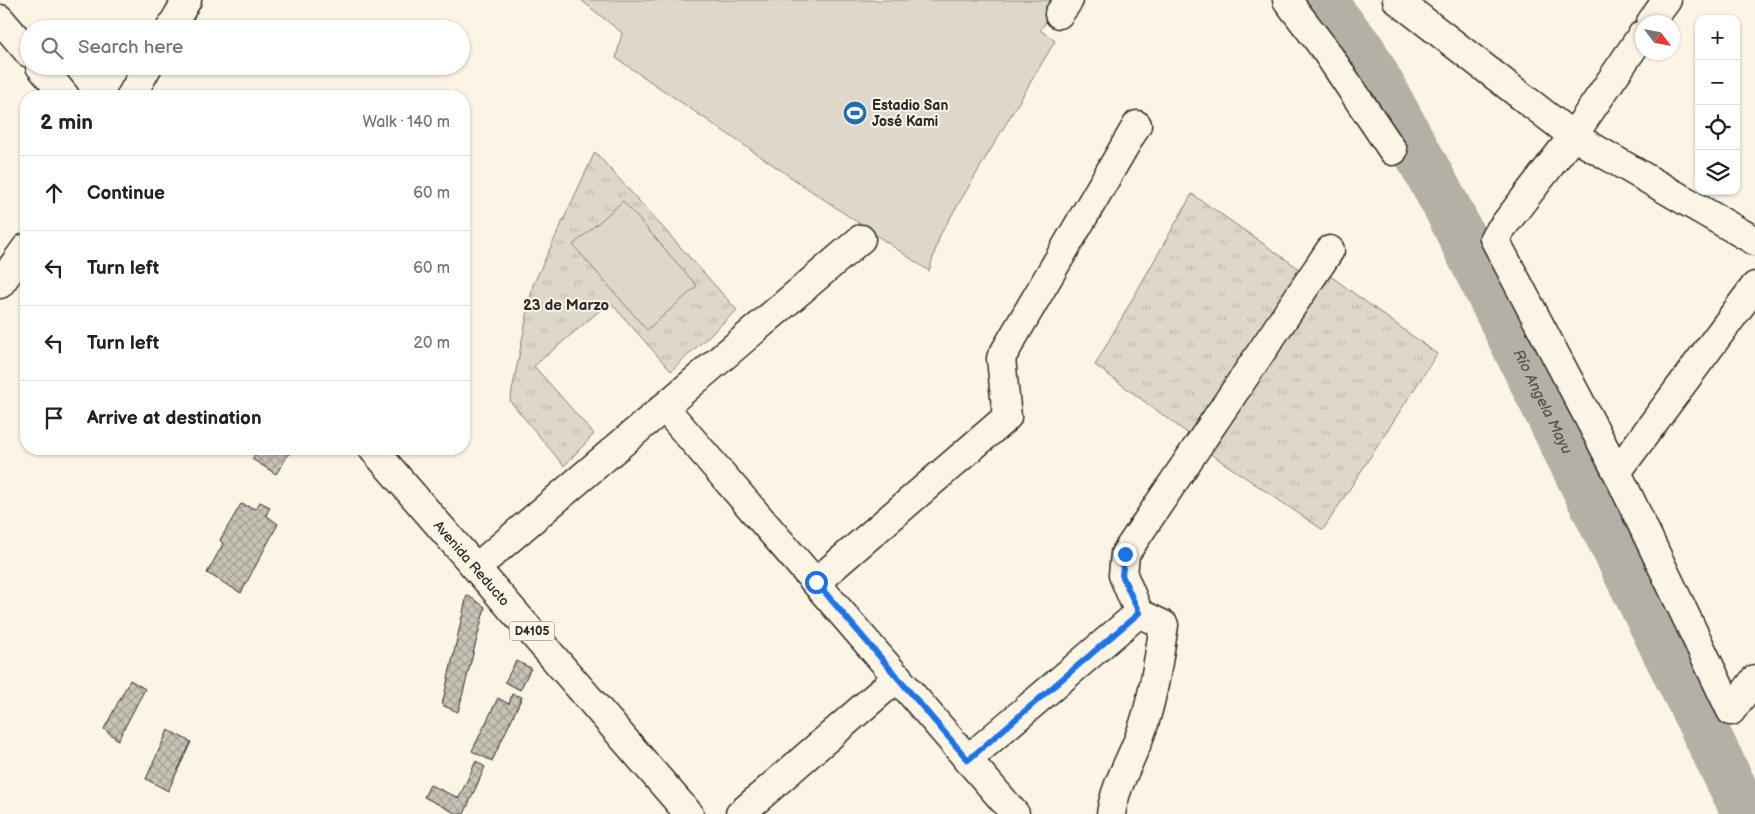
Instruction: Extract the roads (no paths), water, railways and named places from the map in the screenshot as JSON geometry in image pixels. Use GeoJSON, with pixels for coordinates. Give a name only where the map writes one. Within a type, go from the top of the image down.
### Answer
{"type":"FeatureCollection","features":[{"type":"Feature","properties":{"kind":"street"},"geometry":{"type":"LineString","coordinates":[[175,20],[187,0]]}},
{"type":"Feature","properties":{"kind":"street"},"geometry":{"type":"LineString","coordinates":[[1287,0],[1324,47],[1393,151]]}},
{"type":"Feature","properties":{"kind":"street"},"geometry":{"type":"LineString","coordinates":[[1397,0],[1573,136],[1755,241]]}},
{"type":"Feature","properties":{"kind":"street"},"geometry":{"type":"LineString","coordinates":[[1656,15],[1666,0]]}},
{"type":"Feature","properties":{"kind":"street"},"geometry":{"type":"LineString","coordinates":[[0,19],[20,42]]}},
{"type":"Feature","properties":{"kind":"street"},"geometry":{"type":"LineString","coordinates":[[1635,45],[1573,136],[1494,238],[1617,472],[1731,711],[1755,679]]}},
{"type":"Feature","properties":{"kind":"street"},"geometry":{"type":"LineString","coordinates":[[48,75],[60,90]]}},
{"type":"Feature","properties":{"kind":"street"},"geometry":{"type":"LineString","coordinates":[[134,90],[143,75]]}},
{"type":"Feature","properties":{"kind":"street"},"geometry":{"type":"LineString","coordinates":[[816,582],[1007,417],[1002,358],[1136,125]]}},
{"type":"Feature","properties":{"kind":"street"},"geometry":{"type":"LineString","coordinates":[[477,567],[860,238]]}},
{"type":"Feature","properties":{"kind":"street"},"geometry":{"type":"LineString","coordinates":[[1111,814],[1114,793],[1139,737],[1153,685],[1164,625],[1139,613],[1122,575],[1125,554],[1330,250]]}},
{"type":"Feature","properties":{"kind":"street"},"geometry":{"type":"LineString","coordinates":[[0,284],[20,256]]}},
{"type":"Feature","properties":{"kind":"street"},"geometry":{"type":"LineString","coordinates":[[1617,472],[1755,286]]}},
{"type":"Feature","properties":{"kind":"street"},"geometry":{"type":"LineString","coordinates":[[664,407],[1015,814]]}},
{"type":"Feature","properties":{"kind":"street","name":"Avenida Reducto"},"geometry":{"type":"LineString","coordinates":[[378,455],[689,814]]}},
{"type":"Feature","properties":{"kind":"street"},"geometry":{"type":"LineString","coordinates":[[968,760],[1139,613]]}},
{"type":"Feature","properties":{"kind":"street"},"geometry":{"type":"LineString","coordinates":[[740,814],[898,677]]}},
{"type":"Feature","properties":{"kind":"waterway","name":"Río Angela Mayu"},"geometry":{"type":"LineString","coordinates":[[1321,0],[1362,51],[1448,209],[1746,814]]}},
{"type":"Feature","properties":{"kind":"place","name":"Estadio San José Kami"},"geometry":{"type":"Point","coordinates":[855,113]}},
{"type":"Feature","properties":{"kind":"district","name":"23 de Marzo"},"geometry":{"type":"Point","coordinates":[566,305]}}]}
